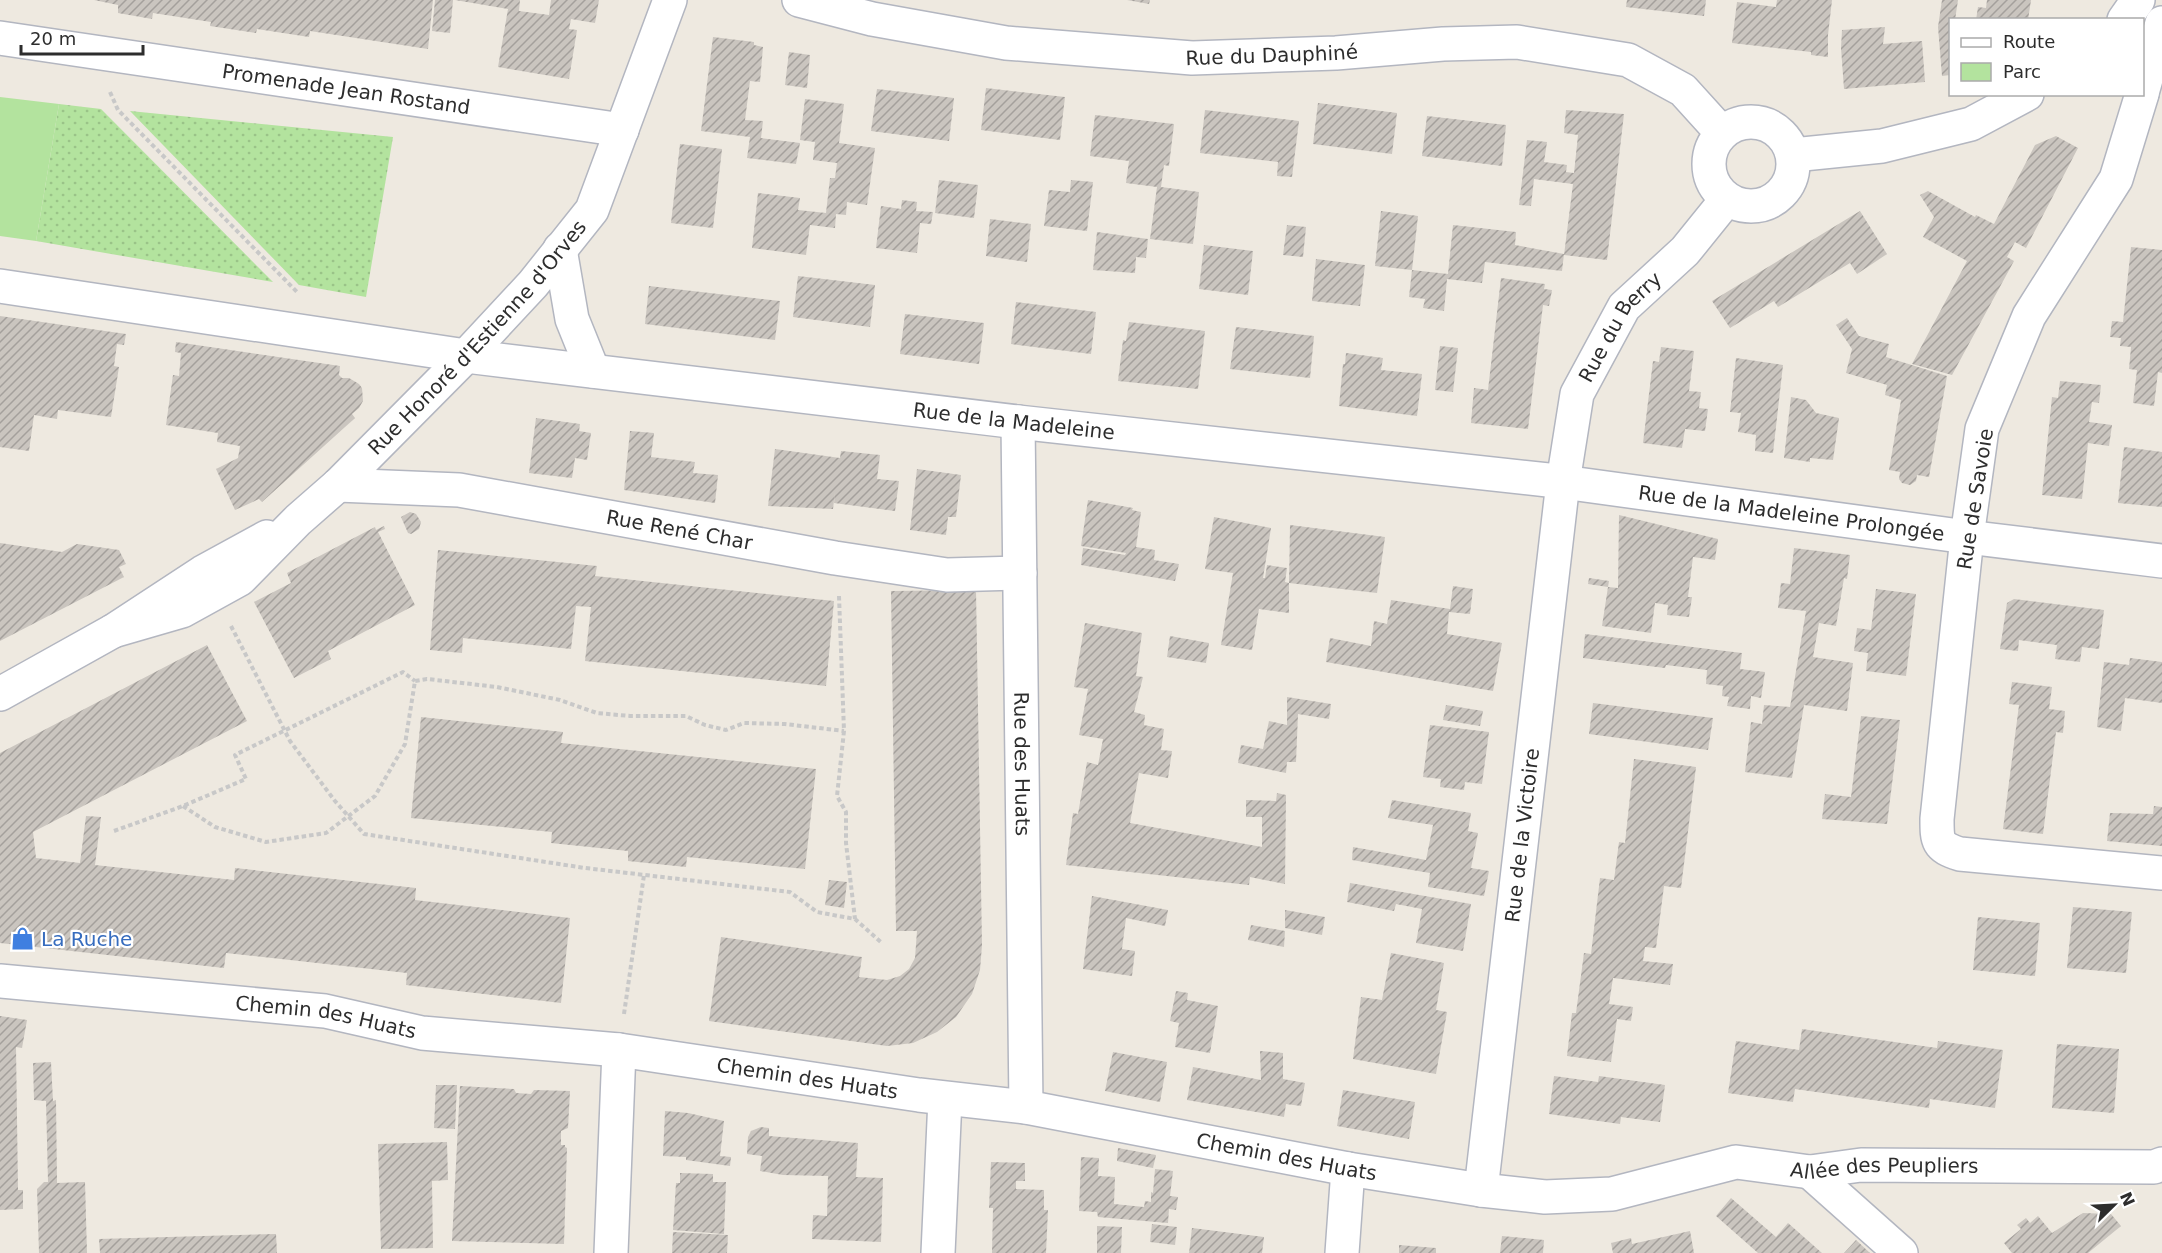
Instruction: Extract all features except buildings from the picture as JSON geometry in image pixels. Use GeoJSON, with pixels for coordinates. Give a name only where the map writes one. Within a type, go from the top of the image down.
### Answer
{"type":"FeatureCollection","features":[{"type":"Feature","properties":{"kind":"street","name":"Rue Honoré d'Estienne d'Orves"},"geometry":{"type":"LineString","coordinates":[[113,631],[182,611],[240,579],[466,356],[532,284],[592,210],[670,0]]}},
{"type":"Feature","properties":{"kind":"street","name":"Rue du Dauphiné"},"geometry":{"type":"LineString","coordinates":[[799,0],[872,19],[1006,43],[1192,58],[1336,53],[1443,44],[1517,42],[1628,60],[1683,90],[1722,133]]}},
{"type":"Feature","properties":{"kind":"street"},"geometry":{"type":"LineString","coordinates":[[2125,18],[2138,0]]}},
{"type":"Feature","properties":{"kind":"street","name":"Rue de Savoie"},"geometry":{"type":"LineString","coordinates":[[2144,87],[2162,23]]}},
{"type":"Feature","properties":{"kind":"street","name":"Promenade Jean Rostand"},"geometry":{"type":"LineString","coordinates":[[0,38],[622,130]]}},
{"type":"Feature","properties":{"kind":"street"},"geometry":{"type":"LineString","coordinates":[[1793,155],[1882,146],[1971,123],[2023,96]]}},
{"type":"Feature","properties":{"kind":"street","name":"Rue de Savoie"},"geometry":{"type":"LineString","coordinates":[[2141,96],[2116,179],[2029,316],[1982,429],[1967,537],[1937,819],[1937,838],[1945,849],[1960,854],[2162,873]]}},
{"type":"Feature","properties":{"kind":"street"},"geometry":{"type":"LineString","coordinates":[[1749,121],[1764,123],[1777,130],[1787,141],[1793,155],[1794,169],[1790,183],[1781,195],[1769,203],[1754,207],[1740,205],[1727,199],[1717,189],[1710,176],[1709,161],[1713,145],[1722,133],[1735,125],[1749,121]]}},
{"type":"Feature","properties":{"kind":"street","name":"Rue du Berry"},"geometry":{"type":"LineString","coordinates":[[1563,482],[1577,394],[1624,307],[1685,251],[1727,199]]}},
{"type":"Feature","properties":{"kind":"street"},"geometry":{"type":"LineString","coordinates":[[560,249],[572,319],[593,371]]}},
{"type":"Feature","properties":{"kind":"street"},"geometry":{"type":"LineString","coordinates":[[0,286],[466,356]]}},
{"type":"Feature","properties":{"kind":"street","name":"Rue de la Madeleine"},"geometry":{"type":"LineString","coordinates":[[466,356],[1018,422],[1563,482]]}},
{"type":"Feature","properties":{"kind":"street","name":"Rue des Huats"},"geometry":{"type":"LineString","coordinates":[[1018,422],[1026,1107]]}},
{"type":"Feature","properties":{"kind":"street","name":"Rue de la Madeleine Prolongée"},"geometry":{"type":"LineString","coordinates":[[1563,482],[2162,561]]}},
{"type":"Feature","properties":{"kind":"street","name":"Rue de la Victoire"},"geometry":{"type":"LineString","coordinates":[[1481,1190],[1563,482]]}},
{"type":"Feature","properties":{"kind":"street","name":"Rue René Char"},"geometry":{"type":"LineString","coordinates":[[338,484],[459,489],[835,558],[947,575],[1020,573]]}},
{"type":"Feature","properties":{"kind":"street","name":"Rue Honoré d'Estienne d'Orves"},"geometry":{"type":"LineString","coordinates":[[0,694],[113,631],[203,572],[298,520]]}},
{"type":"Feature","properties":{"kind":"street","name":"Chemin des Huats"},"geometry":{"type":"LineString","coordinates":[[0,981],[325,1011],[422,1033],[619,1050],[945,1099],[1026,1107],[1348,1169],[1481,1190],[1545,1197],[1612,1194]]}},
{"type":"Feature","properties":{"kind":"street"},"geometry":{"type":"LineString","coordinates":[[611,1253],[619,1050]]}},
{"type":"Feature","properties":{"kind":"street"},"geometry":{"type":"LineString","coordinates":[[938,1253],[945,1099]]}},
{"type":"Feature","properties":{"kind":"street","name":"Allée des Peupliers"},"geometry":{"type":"LineString","coordinates":[[1612,1194],[1736,1162],[1810,1172],[1861,1165],[2154,1167],[2162,1164]]}},
{"type":"Feature","properties":{"kind":"street"},"geometry":{"type":"LineString","coordinates":[[1342,1253],[1348,1169]]}},
{"type":"Feature","properties":{"kind":"street"},"geometry":{"type":"LineString","coordinates":[[1810,1172],[1901,1253]]}},
{"type":"Feature","properties":{"kind":"path"},"geometry":{"type":"LineString","coordinates":[[89,51],[118,110],[300,295]]}},
{"type":"Feature","properties":{"kind":"path"},"geometry":{"type":"LineString","coordinates":[[835,558],[841,616],[844,731],[837,796],[846,812],[846,843],[855,918]]}},
{"type":"Feature","properties":{"kind":"path"},"geometry":{"type":"LineString","coordinates":[[214,593],[290,741],[348,817],[364,834],[585,868],[790,892],[817,912],[855,918],[882,942]]}},
{"type":"Feature","properties":{"kind":"path"},"geometry":{"type":"LineString","coordinates":[[114,831],[183,806],[246,779],[235,755],[403,672],[415,681],[428,680],[497,687],[560,700],[597,713],[630,716],[686,716],[705,725],[726,729],[744,723],[785,724],[844,731]]}},
{"type":"Feature","properties":{"kind":"path"},"geometry":{"type":"LineString","coordinates":[[183,806],[215,827],[266,843],[326,833],[375,796],[405,744],[415,681]]}},
{"type":"Feature","properties":{"kind":"path"},"geometry":{"type":"LineString","coordinates":[[619,1050],[644,875]]}},
{"type":"Feature","properties":{"kind":"green space"},"geometry":{"type":"Polygon","coordinates":[[[0,97],[59,104],[36,241],[0,236],[0,97]]]}},
{"type":"Feature","properties":{"kind":"green space"},"geometry":{"type":"Polygon","coordinates":[[[59,104],[101,109],[273,282],[36,241],[59,104]]]}},
{"type":"Feature","properties":{"kind":"green space"},"geometry":{"type":"Polygon","coordinates":[[[130,111],[393,137],[366,297],[299,285],[130,111]]]}},
{"type":"Feature","properties":{"kind":"place","name":"La Ruche"},"geometry":{"type":"Point","coordinates":[23,939]}}]}
